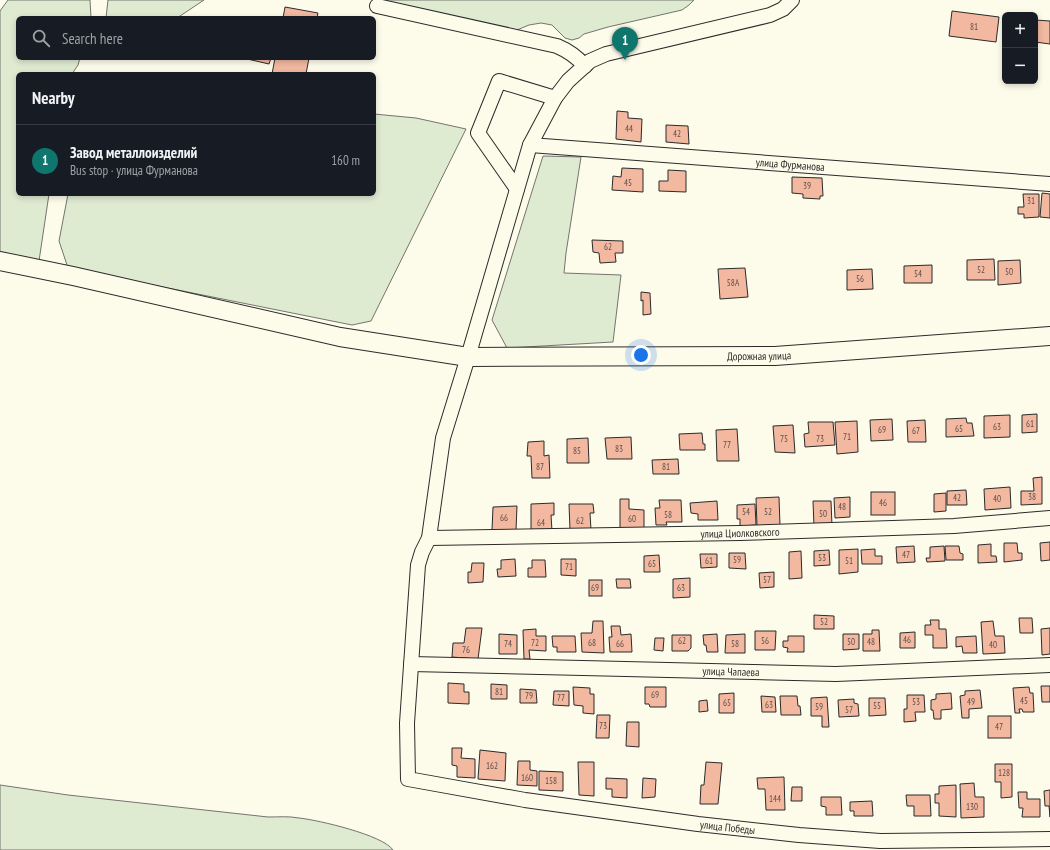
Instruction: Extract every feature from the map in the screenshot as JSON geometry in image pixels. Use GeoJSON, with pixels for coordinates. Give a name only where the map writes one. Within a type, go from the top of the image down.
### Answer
{"type":"FeatureCollection","features":[{"type":"Feature","properties":{"kind":"main road","name":"Дорожная улица"},"geometry":{"type":"LineString","coordinates":[[0,261],[340,337],[468,357],[775,356],[1050,336]]}},
{"type":"Feature","properties":{"kind":"street"},"geometry":{"type":"LineString","coordinates":[[411,664],[418,565],[422,552],[429,538],[443,438],[530,145],[555,98],[568,81],[590,61],[606,54],[770,15],[783,9],[792,0]]}},
{"type":"Feature","properties":{"kind":"street"},"geometry":{"type":"LineString","coordinates":[[377,6],[557,46],[576,56],[585,66]]}},
{"type":"Feature","properties":{"kind":"street"},"geometry":{"type":"LineString","coordinates":[[517,189],[478,133],[499,81],[555,98]]}},
{"type":"Feature","properties":{"kind":"street","name":"улица Фурманова"},"geometry":{"type":"LineString","coordinates":[[530,145],[1050,184]]}},
{"type":"Feature","properties":{"kind":"street","name":"улица Циолковского"},"geometry":{"type":"LineString","coordinates":[[429,538],[740,533],[954,526],[1050,518]]}},
{"type":"Feature","properties":{"kind":"street","name":"улица Чапаева"},"geometry":{"type":"LineString","coordinates":[[411,664],[836,674],[1050,665]]}},
{"type":"Feature","properties":{"kind":"street","name":"улица Победы"},"geometry":{"type":"LineString","coordinates":[[411,664],[407,730],[408,779],[525,800],[698,824],[799,835],[880,841],[1050,839]]}},
{"type":"Feature","properties":{"kind":"green space"},"geometry":{"type":"Polygon","coordinates":[[[8,0],[90,0],[91,16],[16,16],[16,60],[79,60],[73,72],[16,72],[16,196],[49,196],[39,261],[0,254],[0,11],[8,0]]]}},
{"type":"Feature","properties":{"kind":"green space"},"geometry":{"type":"Polygon","coordinates":[[[108,0],[204,0],[180,16],[106,16],[108,0]]]}},
{"type":"Feature","properties":{"kind":"green space"},"geometry":{"type":"Polygon","coordinates":[[[380,0],[694,0],[682,10],[608,27],[584,34],[579,38],[572,40],[565,38],[552,25],[541,23],[529,25],[517,30],[505,29],[380,0]]]}},
{"type":"Feature","properties":{"kind":"green space"},"geometry":{"type":"Polygon","coordinates":[[[376,114],[416,118],[466,129],[371,321],[352,325],[68,268],[59,241],[68,196],[376,196],[376,114]]]}},
{"type":"Feature","properties":{"kind":"green space"},"geometry":{"type":"Polygon","coordinates":[[[543,156],[581,157],[564,273],[621,275],[613,342],[507,348],[492,320],[543,156]]]}},
{"type":"Feature","properties":{"kind":"green space"},"geometry":{"type":"Polygon","coordinates":[[[0,785],[68,795],[268,817],[308,819],[364,834],[387,844],[393,850],[0,850],[0,785]]]}},
{"type":"Feature","properties":{"kind":"building"},"geometry":{"type":"Polygon","coordinates":[[[285,7],[318,13],[317,16],[283,16],[285,7]]]}},
{"type":"Feature","properties":{"kind":"building"},"geometry":{"type":"Polygon","coordinates":[[[952,11],[999,17],[996,42],[949,36],[952,11]]]}},
{"type":"Feature","properties":{"kind":"building"},"geometry":{"type":"Polygon","coordinates":[[[1038,20],[1050,21],[1050,44],[1038,42],[1038,20]]]}},
{"type":"Feature","properties":{"kind":"building"},"geometry":{"type":"Polygon","coordinates":[[[252,60],[270,60],[269,64],[252,60]]]}},
{"type":"Feature","properties":{"kind":"building"},"geometry":{"type":"Polygon","coordinates":[[[275,60],[309,60],[306,72],[272,72],[275,60]]]}},
{"type":"Feature","properties":{"kind":"building"},"geometry":{"type":"Polygon","coordinates":[[[617,111],[628,112],[628,118],[642,119],[641,142],[616,139],[617,111]]]}},
{"type":"Feature","properties":{"kind":"building"},"geometry":{"type":"Polygon","coordinates":[[[666,125],[688,126],[689,144],[666,142],[666,125]]]}},
{"type":"Feature","properties":{"kind":"building"},"geometry":{"type":"Polygon","coordinates":[[[622,168],[643,169],[643,192],[612,190],[613,176],[621,177],[622,168]]]}},
{"type":"Feature","properties":{"kind":"building"},"geometry":{"type":"Polygon","coordinates":[[[668,170],[686,171],[686,192],[659,191],[659,181],[668,181],[668,170]]]}},
{"type":"Feature","properties":{"kind":"building"},"geometry":{"type":"Polygon","coordinates":[[[792,177],[822,178],[823,196],[820,196],[820,199],[803,198],[803,194],[792,193],[792,177]]]}},
{"type":"Feature","properties":{"kind":"building"},"geometry":{"type":"Polygon","coordinates":[[[1042,193],[1050,194],[1050,218],[1040,217],[1042,193]]]}},
{"type":"Feature","properties":{"kind":"building"},"geometry":{"type":"Polygon","coordinates":[[[1023,194],[1039,194],[1039,217],[1024,218],[1024,214],[1018,214],[1018,207],[1024,207],[1023,194]]]}},
{"type":"Feature","properties":{"kind":"building"},"geometry":{"type":"Polygon","coordinates":[[[592,240],[623,241],[623,253],[615,253],[616,262],[600,263],[599,253],[593,252],[592,240]]]}},
{"type":"Feature","properties":{"kind":"building"},"geometry":{"type":"Polygon","coordinates":[[[994,259],[995,280],[967,280],[967,260],[994,259]]]}},
{"type":"Feature","properties":{"kind":"building"},"geometry":{"type":"Polygon","coordinates":[[[1020,260],[1021,283],[998,285],[998,261],[1020,260]]]}},
{"type":"Feature","properties":{"kind":"building"},"geometry":{"type":"Polygon","coordinates":[[[932,265],[932,283],[904,283],[904,266],[932,265]]]}},
{"type":"Feature","properties":{"kind":"building"},"geometry":{"type":"Polygon","coordinates":[[[745,268],[748,297],[720,299],[718,269],[745,268]]]}},
{"type":"Feature","properties":{"kind":"building"},"geometry":{"type":"Polygon","coordinates":[[[872,269],[873,289],[847,290],[847,270],[872,269]]]}},
{"type":"Feature","properties":{"kind":"building"},"geometry":{"type":"Polygon","coordinates":[[[641,292],[650,293],[651,314],[643,315],[643,300],[641,301],[641,292]]]}},
{"type":"Feature","properties":{"kind":"building"},"geometry":{"type":"Polygon","coordinates":[[[1037,414],[1037,432],[1022,433],[1022,415],[1037,414]]]}},
{"type":"Feature","properties":{"kind":"building"},"geometry":{"type":"Polygon","coordinates":[[[1010,415],[1010,437],[984,438],[984,416],[1010,415]]]}},
{"type":"Feature","properties":{"kind":"building"},"geometry":{"type":"Polygon","coordinates":[[[966,418],[967,423],[972,423],[974,436],[946,437],[946,419],[966,418]]]}},
{"type":"Feature","properties":{"kind":"building"},"geometry":{"type":"Polygon","coordinates":[[[892,419],[893,440],[871,441],[870,420],[892,419]]]}},
{"type":"Feature","properties":{"kind":"building"},"geometry":{"type":"Polygon","coordinates":[[[925,420],[926,442],[908,442],[907,421],[925,420]]]}},
{"type":"Feature","properties":{"kind":"building"},"geometry":{"type":"Polygon","coordinates":[[[857,421],[858,452],[837,454],[835,422],[857,421]]]}},
{"type":"Feature","properties":{"kind":"building"},"geometry":{"type":"Polygon","coordinates":[[[808,422],[833,422],[835,445],[805,447],[804,434],[809,433],[808,422]]]}},
{"type":"Feature","properties":{"kind":"building"},"geometry":{"type":"Polygon","coordinates":[[[793,425],[795,453],[775,452],[773,426],[793,425]]]}},
{"type":"Feature","properties":{"kind":"building"},"geometry":{"type":"Polygon","coordinates":[[[737,429],[739,461],[717,461],[716,430],[737,429]]]}},
{"type":"Feature","properties":{"kind":"building"},"geometry":{"type":"Polygon","coordinates":[[[702,433],[705,450],[680,450],[679,434],[702,433]]]}},
{"type":"Feature","properties":{"kind":"building"},"geometry":{"type":"Polygon","coordinates":[[[631,437],[632,459],[607,459],[605,438],[631,437]]]}},
{"type":"Feature","properties":{"kind":"building"},"geometry":{"type":"Polygon","coordinates":[[[588,438],[589,463],[567,463],[567,439],[588,438]]]}},
{"type":"Feature","properties":{"kind":"building"},"geometry":{"type":"Polygon","coordinates":[[[544,441],[544,456],[549,455],[550,478],[532,478],[531,456],[527,456],[528,442],[544,441]]]}},
{"type":"Feature","properties":{"kind":"building"},"geometry":{"type":"Polygon","coordinates":[[[678,459],[679,474],[653,474],[652,460],[678,459]]]}},
{"type":"Feature","properties":{"kind":"building"},"geometry":{"type":"Polygon","coordinates":[[[1042,477],[1042,504],[1021,505],[1021,491],[1034,491],[1033,478],[1042,477]]]}},
{"type":"Feature","properties":{"kind":"building"},"geometry":{"type":"Polygon","coordinates":[[[1010,487],[1011,508],[985,510],[984,489],[1010,487]]]}},
{"type":"Feature","properties":{"kind":"building"},"geometry":{"type":"Polygon","coordinates":[[[966,490],[967,505],[947,505],[947,491],[966,490]]]}},
{"type":"Feature","properties":{"kind":"building"},"geometry":{"type":"Polygon","coordinates":[[[871,492],[895,492],[895,515],[871,515],[871,492]]]}},
{"type":"Feature","properties":{"kind":"building"},"geometry":{"type":"Polygon","coordinates":[[[946,493],[946,511],[934,512],[934,494],[946,493]]]}},
{"type":"Feature","properties":{"kind":"building"},"geometry":{"type":"Polygon","coordinates":[[[779,497],[780,526],[757,526],[756,498],[779,497]]]}},
{"type":"Feature","properties":{"kind":"building"},"geometry":{"type":"Polygon","coordinates":[[[850,497],[850,517],[835,518],[834,498],[850,497]]]}},
{"type":"Feature","properties":{"kind":"building"},"geometry":{"type":"Polygon","coordinates":[[[620,499],[629,499],[629,509],[644,510],[644,530],[620,529],[620,499]]]}},
{"type":"Feature","properties":{"kind":"building"},"geometry":{"type":"Polygon","coordinates":[[[659,500],[681,500],[682,522],[666,522],[667,525],[656,525],[655,508],[660,508],[659,500]]]}},
{"type":"Feature","properties":{"kind":"building"},"geometry":{"type":"Polygon","coordinates":[[[717,501],[718,520],[698,520],[698,514],[691,513],[690,503],[717,501]]]}},
{"type":"Feature","properties":{"kind":"building"},"geometry":{"type":"Polygon","coordinates":[[[813,501],[831,501],[832,526],[814,527],[813,501]]]}},
{"type":"Feature","properties":{"kind":"building"},"geometry":{"type":"Polygon","coordinates":[[[554,503],[554,515],[551,515],[552,531],[531,531],[531,504],[554,503]]]}},
{"type":"Feature","properties":{"kind":"building"},"geometry":{"type":"Polygon","coordinates":[[[569,504],[593,504],[594,513],[590,513],[591,530],[570,530],[569,504]]]}},
{"type":"Feature","properties":{"kind":"building"},"geometry":{"type":"Polygon","coordinates":[[[755,504],[756,525],[740,526],[740,519],[737,519],[737,505],[755,504]]]}},
{"type":"Feature","properties":{"kind":"building"},"geometry":{"type":"Polygon","coordinates":[[[517,506],[516,530],[492,530],[493,507],[517,506]]]}},
{"type":"Feature","properties":{"kind":"building"},"geometry":{"type":"Polygon","coordinates":[[[1050,542],[1050,560],[1041,561],[1040,543],[1050,542]]]}},
{"type":"Feature","properties":{"kind":"building"},"geometry":{"type":"Polygon","coordinates":[[[1004,543],[1017,543],[1018,553],[1022,553],[1022,560],[1004,562],[1004,543]]]}},
{"type":"Feature","properties":{"kind":"building"},"geometry":{"type":"Polygon","coordinates":[[[991,544],[991,556],[996,556],[997,562],[978,563],[978,545],[991,544]]]}},
{"type":"Feature","properties":{"kind":"building"},"geometry":{"type":"Polygon","coordinates":[[[914,546],[915,562],[897,563],[896,547],[914,546]]]}},
{"type":"Feature","properties":{"kind":"building"},"geometry":{"type":"Polygon","coordinates":[[[944,546],[945,561],[927,562],[926,558],[930,558],[930,547],[944,546]]]}},
{"type":"Feature","properties":{"kind":"building"},"geometry":{"type":"Polygon","coordinates":[[[945,546],[959,546],[960,553],[963,554],[963,560],[946,560],[945,546]]]}},
{"type":"Feature","properties":{"kind":"building"},"geometry":{"type":"Polygon","coordinates":[[[858,549],[858,572],[839,574],[839,550],[858,549]]]}},
{"type":"Feature","properties":{"kind":"building"},"geometry":{"type":"Polygon","coordinates":[[[875,549],[875,556],[882,556],[882,564],[862,564],[861,550],[875,549]]]}},
{"type":"Feature","properties":{"kind":"building"},"geometry":{"type":"Polygon","coordinates":[[[829,550],[830,565],[814,566],[814,551],[829,550]]]}},
{"type":"Feature","properties":{"kind":"building"},"geometry":{"type":"Polygon","coordinates":[[[801,551],[802,578],[789,579],[789,552],[801,551]]]}},
{"type":"Feature","properties":{"kind":"building"},"geometry":{"type":"Polygon","coordinates":[[[729,553],[745,553],[746,569],[729,568],[729,553]]]}},
{"type":"Feature","properties":{"kind":"building"},"geometry":{"type":"Polygon","coordinates":[[[700,554],[717,554],[717,567],[701,568],[700,554]]]}},
{"type":"Feature","properties":{"kind":"building"},"geometry":{"type":"Polygon","coordinates":[[[659,555],[660,572],[644,572],[644,556],[659,555]]]}},
{"type":"Feature","properties":{"kind":"building"},"geometry":{"type":"Polygon","coordinates":[[[515,559],[516,576],[498,577],[497,569],[501,569],[501,560],[515,559]]]}},
{"type":"Feature","properties":{"kind":"building"},"geometry":{"type":"Polygon","coordinates":[[[561,559],[576,559],[576,576],[561,575],[561,559]]]}},
{"type":"Feature","properties":{"kind":"building"},"geometry":{"type":"Polygon","coordinates":[[[532,560],[545,560],[546,577],[528,577],[528,568],[532,568],[532,560]]]}},
{"type":"Feature","properties":{"kind":"building"},"geometry":{"type":"Polygon","coordinates":[[[472,563],[484,563],[483,582],[468,583],[468,572],[471,572],[472,563]]]}},
{"type":"Feature","properties":{"kind":"building"},"geometry":{"type":"Polygon","coordinates":[[[774,572],[774,587],[760,588],[759,573],[774,572]]]}},
{"type":"Feature","properties":{"kind":"building"},"geometry":{"type":"Polygon","coordinates":[[[690,578],[690,597],[673,598],[673,579],[690,578]]]}},
{"type":"Feature","properties":{"kind":"building"},"geometry":{"type":"Polygon","coordinates":[[[616,579],[630,579],[631,588],[617,588],[616,579]]]}},
{"type":"Feature","properties":{"kind":"building"},"geometry":{"type":"Polygon","coordinates":[[[589,580],[602,580],[602,596],[589,596],[589,580]]]}},
{"type":"Feature","properties":{"kind":"building"},"geometry":{"type":"Polygon","coordinates":[[[814,615],[834,616],[834,629],[814,629],[814,615]]]}},
{"type":"Feature","properties":{"kind":"building"},"geometry":{"type":"Polygon","coordinates":[[[1019,618],[1032,618],[1033,633],[1020,633],[1019,618]]]}},
{"type":"Feature","properties":{"kind":"building"},"geometry":{"type":"Polygon","coordinates":[[[930,620],[939,620],[939,629],[946,629],[947,648],[933,648],[933,635],[925,635],[925,625],[931,625],[930,620]]]}},
{"type":"Feature","properties":{"kind":"building"},"geometry":{"type":"Polygon","coordinates":[[[593,621],[603,621],[604,653],[582,652],[581,633],[592,633],[593,621]]]}},
{"type":"Feature","properties":{"kind":"building"},"geometry":{"type":"Polygon","coordinates":[[[993,621],[995,636],[1004,636],[1005,653],[983,654],[981,622],[993,621]]]}},
{"type":"Feature","properties":{"kind":"building"},"geometry":{"type":"Polygon","coordinates":[[[611,626],[620,626],[621,635],[631,634],[632,652],[610,652],[609,637],[612,637],[611,626]]]}},
{"type":"Feature","properties":{"kind":"building"},"geometry":{"type":"Polygon","coordinates":[[[466,628],[482,628],[478,659],[452,657],[453,643],[464,643],[466,628]]]}},
{"type":"Feature","properties":{"kind":"building"},"geometry":{"type":"Polygon","coordinates":[[[1050,628],[1050,654],[1042,655],[1041,629],[1050,628]]]}},
{"type":"Feature","properties":{"kind":"building"},"geometry":{"type":"Polygon","coordinates":[[[536,629],[536,636],[546,636],[546,651],[529,650],[530,659],[524,659],[523,630],[536,629]]]}},
{"type":"Feature","properties":{"kind":"building"},"geometry":{"type":"Polygon","coordinates":[[[872,630],[879,630],[880,651],[863,651],[863,634],[872,634],[872,630]]]}},
{"type":"Feature","properties":{"kind":"building"},"geometry":{"type":"Polygon","coordinates":[[[755,631],[776,631],[775,650],[755,650],[755,631]]]}},
{"type":"Feature","properties":{"kind":"building"},"geometry":{"type":"Polygon","coordinates":[[[915,632],[915,648],[900,648],[900,633],[915,632]]]}},
{"type":"Feature","properties":{"kind":"building"},"geometry":{"type":"Polygon","coordinates":[[[499,634],[517,635],[517,654],[499,654],[499,634]]]}},
{"type":"Feature","properties":{"kind":"building"},"geometry":{"type":"Polygon","coordinates":[[[717,634],[718,652],[707,652],[706,645],[704,645],[703,635],[717,634]]]}},
{"type":"Feature","properties":{"kind":"building"},"geometry":{"type":"Polygon","coordinates":[[[745,634],[745,653],[725,653],[726,635],[745,634]]]}},
{"type":"Feature","properties":{"kind":"building"},"geometry":{"type":"Polygon","coordinates":[[[843,634],[859,634],[859,649],[843,650],[843,634]]]}},
{"type":"Feature","properties":{"kind":"building"},"geometry":{"type":"Polygon","coordinates":[[[672,635],[691,635],[691,648],[688,651],[672,651],[672,635]]]}},
{"type":"Feature","properties":{"kind":"building"},"geometry":{"type":"Polygon","coordinates":[[[552,636],[575,636],[576,652],[557,652],[557,647],[553,647],[552,636]]]}},
{"type":"Feature","properties":{"kind":"building"},"geometry":{"type":"Polygon","coordinates":[[[788,636],[804,636],[804,652],[787,652],[788,648],[783,647],[783,641],[788,641],[788,636]]]}},
{"type":"Feature","properties":{"kind":"building"},"geometry":{"type":"Polygon","coordinates":[[[976,636],[977,653],[963,653],[962,646],[956,647],[956,637],[976,636]]]}},
{"type":"Feature","properties":{"kind":"building"},"geometry":{"type":"Polygon","coordinates":[[[655,638],[664,638],[663,651],[654,650],[655,638]]]}},
{"type":"Feature","properties":{"kind":"building"},"geometry":{"type":"Polygon","coordinates":[[[448,683],[464,684],[464,692],[469,692],[469,704],[448,703],[448,683]]]}},
{"type":"Feature","properties":{"kind":"building"},"geometry":{"type":"Polygon","coordinates":[[[491,684],[507,685],[507,699],[491,699],[491,684]]]}},
{"type":"Feature","properties":{"kind":"building"},"geometry":{"type":"Polygon","coordinates":[[[1041,686],[1050,686],[1050,702],[1042,702],[1041,686]]]}},
{"type":"Feature","properties":{"kind":"building"},"geometry":{"type":"Polygon","coordinates":[[[573,687],[590,688],[590,694],[594,694],[594,714],[583,713],[583,706],[574,705],[573,687]]]}},
{"type":"Feature","properties":{"kind":"building"},"geometry":{"type":"Polygon","coordinates":[[[645,687],[666,687],[666,707],[650,707],[649,704],[645,704],[645,687]]]}},
{"type":"Feature","properties":{"kind":"building"},"geometry":{"type":"Polygon","coordinates":[[[1029,687],[1030,693],[1033,693],[1034,712],[1023,712],[1022,709],[1019,709],[1020,713],[1015,713],[1013,688],[1029,687]]]}},
{"type":"Feature","properties":{"kind":"building"},"geometry":{"type":"Polygon","coordinates":[[[520,689],[536,690],[537,703],[520,703],[520,689]]]}},
{"type":"Feature","properties":{"kind":"building"},"geometry":{"type":"Polygon","coordinates":[[[980,690],[982,708],[969,709],[969,718],[962,718],[960,696],[965,695],[965,691],[980,690]]]}},
{"type":"Feature","properties":{"kind":"building"},"geometry":{"type":"Polygon","coordinates":[[[554,691],[569,691],[569,706],[553,705],[554,691]]]}},
{"type":"Feature","properties":{"kind":"building"},"geometry":{"type":"Polygon","coordinates":[[[734,693],[734,713],[719,713],[719,694],[734,693]]]}},
{"type":"Feature","properties":{"kind":"building"},"geometry":{"type":"Polygon","coordinates":[[[951,693],[952,709],[941,710],[941,719],[934,719],[933,710],[931,710],[931,700],[936,699],[936,694],[951,693]]]}},
{"type":"Feature","properties":{"kind":"building"},"geometry":{"type":"Polygon","coordinates":[[[907,695],[924,695],[925,712],[915,712],[916,721],[904,722],[904,709],[907,709],[907,695]]]}},
{"type":"Feature","properties":{"kind":"building"},"geometry":{"type":"Polygon","coordinates":[[[761,696],[775,697],[776,712],[762,712],[761,696]]]}},
{"type":"Feature","properties":{"kind":"building"},"geometry":{"type":"Polygon","coordinates":[[[780,696],[797,696],[801,715],[781,715],[780,696]]]}},
{"type":"Feature","properties":{"kind":"building"},"geometry":{"type":"Polygon","coordinates":[[[827,697],[829,727],[822,727],[822,716],[811,716],[811,698],[827,697]]]}},
{"type":"Feature","properties":{"kind":"building"},"geometry":{"type":"Polygon","coordinates":[[[869,698],[885,698],[886,715],[869,716],[869,698]]]}},
{"type":"Feature","properties":{"kind":"building"},"geometry":{"type":"Polygon","coordinates":[[[854,699],[854,703],[858,704],[859,716],[839,717],[838,700],[854,699]]]}},
{"type":"Feature","properties":{"kind":"building"},"geometry":{"type":"Polygon","coordinates":[[[707,700],[708,711],[699,712],[699,701],[707,700]]]}},
{"type":"Feature","properties":{"kind":"building"},"geometry":{"type":"Polygon","coordinates":[[[597,715],[610,715],[609,738],[596,738],[597,715]]]}},
{"type":"Feature","properties":{"kind":"building"},"geometry":{"type":"Polygon","coordinates":[[[988,716],[1011,716],[1011,738],[988,738],[988,716]]]}},
{"type":"Feature","properties":{"kind":"building"},"geometry":{"type":"Polygon","coordinates":[[[627,722],[639,722],[639,747],[626,746],[627,722]]]}},
{"type":"Feature","properties":{"kind":"building"},"geometry":{"type":"Polygon","coordinates":[[[452,748],[462,748],[461,758],[475,759],[475,778],[457,777],[457,766],[452,765],[452,748]]]}},
{"type":"Feature","properties":{"kind":"building"},"geometry":{"type":"Polygon","coordinates":[[[480,750],[506,753],[505,781],[478,779],[480,750]]]}},
{"type":"Feature","properties":{"kind":"building"},"geometry":{"type":"Polygon","coordinates":[[[518,761],[530,761],[530,770],[537,771],[537,786],[517,785],[518,761]]]}},
{"type":"Feature","properties":{"kind":"building"},"geometry":{"type":"Polygon","coordinates":[[[578,762],[594,762],[594,796],[579,795],[578,762]]]}},
{"type":"Feature","properties":{"kind":"building"},"geometry":{"type":"Polygon","coordinates":[[[706,762],[722,763],[718,804],[700,804],[701,785],[704,785],[706,762]]]}},
{"type":"Feature","properties":{"kind":"building"},"geometry":{"type":"Polygon","coordinates":[[[995,764],[1012,764],[1012,797],[1001,798],[1001,782],[995,782],[995,764]]]}},
{"type":"Feature","properties":{"kind":"building"},"geometry":{"type":"Polygon","coordinates":[[[539,771],[563,772],[563,791],[539,790],[539,771]]]}},
{"type":"Feature","properties":{"kind":"building"},"geometry":{"type":"Polygon","coordinates":[[[784,777],[785,810],[766,810],[765,789],[758,789],[757,778],[784,777]]]}},
{"type":"Feature","properties":{"kind":"building"},"geometry":{"type":"Polygon","coordinates":[[[606,778],[627,779],[627,798],[612,797],[612,789],[606,789],[606,778]]]}},
{"type":"Feature","properties":{"kind":"building"},"geometry":{"type":"Polygon","coordinates":[[[643,778],[656,779],[655,797],[642,798],[643,778]]]}},
{"type":"Feature","properties":{"kind":"building"},"geometry":{"type":"Polygon","coordinates":[[[974,783],[975,797],[984,797],[984,817],[961,818],[960,784],[974,783]]]}},
{"type":"Feature","properties":{"kind":"building"},"geometry":{"type":"Polygon","coordinates":[[[956,785],[956,817],[939,816],[939,803],[935,803],[935,794],[939,794],[939,786],[956,785]]]}},
{"type":"Feature","properties":{"kind":"building"},"geometry":{"type":"Polygon","coordinates":[[[792,787],[802,787],[802,801],[791,801],[792,787]]]}},
{"type":"Feature","properties":{"kind":"building"},"geometry":{"type":"Polygon","coordinates":[[[1050,790],[1050,817],[1049,806],[1045,806],[1044,791],[1050,790]]]}},
{"type":"Feature","properties":{"kind":"building"},"geometry":{"type":"Polygon","coordinates":[[[1018,792],[1027,792],[1027,799],[1040,799],[1040,817],[1022,817],[1023,808],[1019,808],[1018,792]]]}},
{"type":"Feature","properties":{"kind":"building"},"geometry":{"type":"Polygon","coordinates":[[[906,795],[930,795],[931,816],[914,816],[914,806],[907,806],[906,795]]]}},
{"type":"Feature","properties":{"kind":"building"},"geometry":{"type":"Polygon","coordinates":[[[821,797],[841,797],[842,815],[826,815],[826,807],[821,806],[821,797]]]}},
{"type":"Feature","properties":{"kind":"building"},"geometry":{"type":"Polygon","coordinates":[[[872,801],[873,816],[854,816],[854,811],[850,811],[850,802],[872,801]]]}},
{"type":"Feature","properties":{"kind":"place","name":"Завод металлоизделий"},"geometry":{"type":"Point","coordinates":[625,60]}}]}
